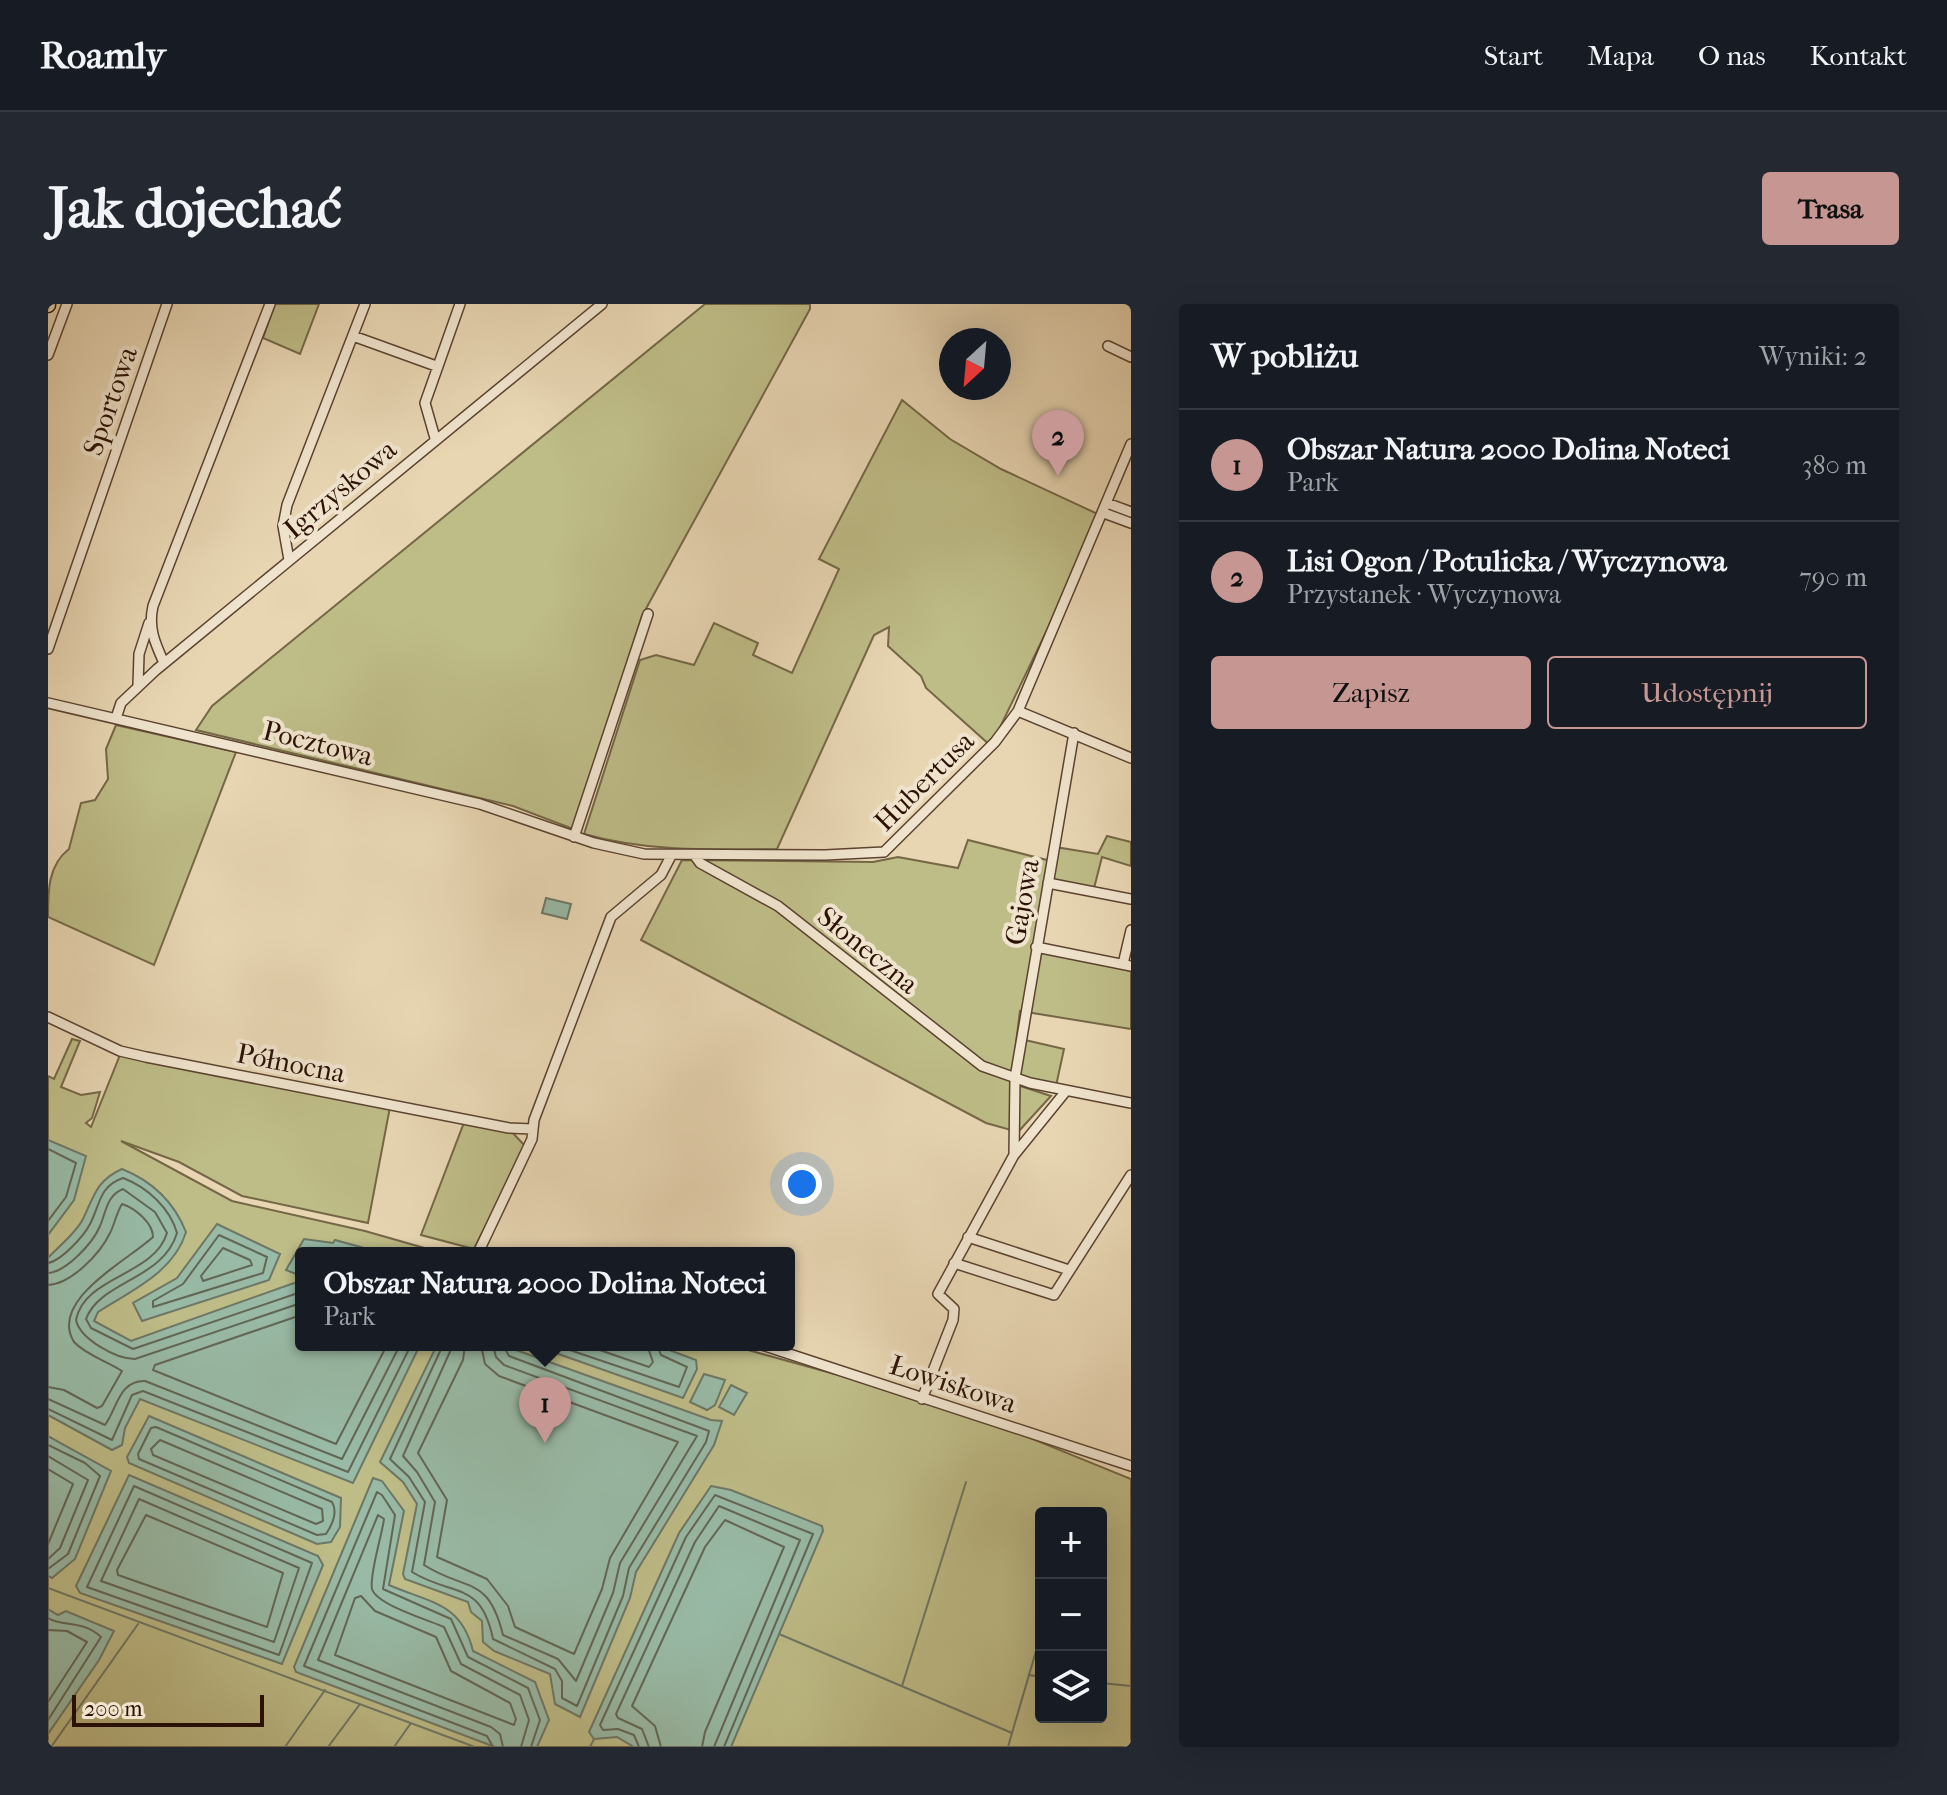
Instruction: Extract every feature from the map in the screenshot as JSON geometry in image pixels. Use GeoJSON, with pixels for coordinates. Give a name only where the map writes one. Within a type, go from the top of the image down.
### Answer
{"type":"FeatureCollection","features":[{"type":"Feature","properties":{"kind":"street"},"geometry":{"type":"LineString","coordinates":[[48,355],[67,304]]}},
{"type":"Feature","properties":{"kind":"street","name":"Sportowa"},"geometry":{"type":"LineString","coordinates":[[48,649],[167,304]]}},
{"type":"Feature","properties":{"kind":"street"},"geometry":{"type":"LineString","coordinates":[[138,686],[139,654],[150,620],[270,304]]}},
{"type":"Feature","properties":{"kind":"street"},"geometry":{"type":"LineString","coordinates":[[289,560],[283,526],[287,505],[365,304]]}},
{"type":"Feature","properties":{"kind":"street"},"geometry":{"type":"LineString","coordinates":[[435,438],[425,403],[460,304]]}},
{"type":"Feature","properties":{"kind":"street","name":"Igrzyskowa"},"geometry":{"type":"LineString","coordinates":[[116,718],[121,703],[164,663],[602,304]]}},
{"type":"Feature","properties":{"kind":"street"},"geometry":{"type":"LineString","coordinates":[[353,336],[436,366]]}},
{"type":"Feature","properties":{"kind":"street"},"geometry":{"type":"LineString","coordinates":[[1108,346],[1131,357]]}},
{"type":"Feature","properties":{"kind":"street","name":"Hubertusa"},"geometry":{"type":"LineString","coordinates":[[574,837],[644,854],[671,856],[884,852],[995,742],[1018,711],[1131,444]]}},
{"type":"Feature","properties":{"kind":"street"},"geometry":{"type":"LineString","coordinates":[[1106,508],[1131,512]]}},
{"type":"Feature","properties":{"kind":"street"},"geometry":{"type":"LineString","coordinates":[[1106,508],[1131,523]]}},
{"type":"Feature","properties":{"kind":"street"},"geometry":{"type":"LineString","coordinates":[[574,837],[648,614]]}},
{"type":"Feature","properties":{"kind":"street"},"geometry":{"type":"LineString","coordinates":[[150,620],[153,641],[164,663]]}},
{"type":"Feature","properties":{"kind":"street","name":"Pocztowa"},"geometry":{"type":"LineString","coordinates":[[48,703],[480,804],[574,837]]}},
{"type":"Feature","properties":{"kind":"street"},"geometry":{"type":"LineString","coordinates":[[1018,711],[1131,758]]}},
{"type":"Feature","properties":{"kind":"street","name":"Gajowa"},"geometry":{"type":"LineString","coordinates":[[1015,1078],[1074,733]]}},
{"type":"Feature","properties":{"kind":"street"},"geometry":{"type":"LineString","coordinates":[[481,1247],[532,1139],[532,1129],[611,917],[661,875],[671,856]]}},
{"type":"Feature","properties":{"kind":"street","name":"Słoneczna"},"geometry":{"type":"LineString","coordinates":[[695,856],[700,863],[778,906],[982,1066],[1066,1091],[1131,1103]]}},
{"type":"Feature","properties":{"kind":"street"},"geometry":{"type":"LineString","coordinates":[[1048,883],[1131,899]]}},
{"type":"Feature","properties":{"kind":"street"},"geometry":{"type":"LineString","coordinates":[[1036,947],[1127,965],[1131,930]]}},
{"type":"Feature","properties":{"kind":"street","name":"Północna"},"geometry":{"type":"LineString","coordinates":[[48,1017],[120,1051],[509,1128],[532,1129]]}},
{"type":"Feature","properties":{"kind":"street"},"geometry":{"type":"LineString","coordinates":[[1014,1155],[1015,1078]]}},
{"type":"Feature","properties":{"kind":"street"},"geometry":{"type":"LineString","coordinates":[[922,1399],[953,1320],[954,1309],[938,1294],[1014,1155],[1066,1091]]}},
{"type":"Feature","properties":{"kind":"street"},"geometry":{"type":"LineString","coordinates":[[954,1263],[1054,1295],[1131,1175]]}},
{"type":"Feature","properties":{"kind":"street"},"geometry":{"type":"LineString","coordinates":[[968,1237],[1069,1270]]}},
{"type":"Feature","properties":{"kind":"street","name":"Łowiskowa"},"geometry":{"type":"LineString","coordinates":[[780,1351],[1131,1466]]}},
{"type":"Feature","properties":{"kind":"shaded area"},"geometry":{"type":"Polygon","coordinates":[[[275,304],[319,304],[300,354],[263,338],[275,304]]]}},
{"type":"Feature","properties":{"kind":"shaded area"},"geometry":{"type":"Polygon","coordinates":[[[705,304],[810,304],[810,309],[642,616],[573,829],[513,806],[196,730],[212,706],[705,304]]]}},
{"type":"Feature","properties":{"kind":"shaded area"},"geometry":{"type":"Polygon","coordinates":[[[902,400],[950,439],[1001,469],[1102,516],[991,746],[926,688],[921,676],[888,646],[889,627],[874,635],[777,849],[656,847],[584,834],[640,660],[656,655],[694,665],[714,623],[758,643],[753,655],[792,673],[839,569],[819,559],[902,400]]]}},
{"type":"Feature","properties":{"kind":"shaded area"},"geometry":{"type":"Polygon","coordinates":[[[116,725],[236,752],[154,965],[48,917],[53,871],[69,849],[81,803],[95,800],[108,779],[106,749],[116,725]]]}},
{"type":"Feature","properties":{"kind":"shaded area"},"geometry":{"type":"Polygon","coordinates":[[[1107,836],[1131,842],[1131,866],[1102,857],[1093,892],[1048,883],[1034,947],[1083,956],[1131,971],[1131,1029],[1020,1011],[1011,1083],[1051,1096],[1018,1132],[986,1123],[641,940],[682,860],[873,862],[898,857],[958,868],[968,840],[1051,861],[1055,847],[1098,854],[1107,836]]]}},
{"type":"Feature","properties":{"kind":"shaded area"},"geometry":{"type":"Polygon","coordinates":[[[72,1039],[80,1041],[61,1087],[81,1095],[100,1092],[92,1118],[86,1123],[91,1127],[120,1055],[390,1107],[368,1223],[242,1196],[179,1162],[121,1141],[232,1201],[421,1247],[295,1247],[295,1351],[752,1351],[954,1407],[1131,1479],[1131,1747],[48,1747],[48,1076],[54,1079],[72,1039]]]}},
{"type":"Feature","properties":{"kind":"shaded area"},"geometry":{"type":"Polygon","coordinates":[[[1025,1040],[1064,1049],[1056,1086],[1019,1077],[1025,1040]]]}},
{"type":"Feature","properties":{"kind":"shaded area"},"geometry":{"type":"Polygon","coordinates":[[[465,1120],[510,1130],[525,1146],[475,1247],[421,1235],[465,1120]]]}},
{"type":"Feature","properties":{"kind":"water"},"geometry":{"type":"Polygon","coordinates":[[[546,898],[571,904],[567,919],[542,913],[546,898]]]}},
{"type":"Feature","properties":{"kind":"water"},"geometry":{"type":"Polygon","coordinates":[[[48,1140],[86,1156],[74,1200],[48,1235],[48,1140]]]}},
{"type":"Feature","properties":{"kind":"water"},"geometry":{"type":"Polygon","coordinates":[[[122,1169],[161,1194],[186,1232],[180,1246],[162,1269],[98,1312],[94,1321],[131,1341],[294,1283],[295,1351],[417,1351],[353,1483],[140,1399],[125,1428],[122,1445],[112,1450],[48,1415],[48,1258],[80,1224],[102,1184],[122,1169]]]}},
{"type":"Feature","properties":{"kind":"water"},"geometry":{"type":"Polygon","coordinates":[[[217,1224],[280,1254],[269,1280],[142,1321],[133,1303],[177,1278],[217,1224]]]}},
{"type":"Feature","properties":{"kind":"water"},"geometry":{"type":"Polygon","coordinates":[[[304,1239],[333,1243],[335,1240],[360,1247],[299,1247],[304,1239]]]}},
{"type":"Feature","properties":{"kind":"water"},"geometry":{"type":"Polygon","coordinates":[[[295,1254],[295,1274],[286,1270],[295,1254]]]}},
{"type":"Feature","properties":{"kind":"water"},"geometry":{"type":"Polygon","coordinates":[[[434,1351],[519,1351],[711,1420],[722,1421],[714,1445],[636,1572],[630,1598],[580,1717],[555,1704],[550,1674],[494,1651],[483,1642],[482,1621],[471,1612],[468,1602],[405,1579],[403,1574],[417,1504],[403,1482],[380,1462],[434,1351]]]}},
{"type":"Feature","properties":{"kind":"water"},"geometry":{"type":"Polygon","coordinates":[[[550,1351],[672,1351],[696,1360],[697,1369],[683,1398],[550,1351]]]}},
{"type":"Feature","properties":{"kind":"water"},"geometry":{"type":"Polygon","coordinates":[[[704,1374],[725,1380],[715,1405],[707,1410],[690,1402],[704,1374]]]}},
{"type":"Feature","properties":{"kind":"water"},"geometry":{"type":"Polygon","coordinates":[[[731,1385],[747,1393],[734,1415],[719,1407],[731,1385]]]}},
{"type":"Feature","properties":{"kind":"water"},"geometry":{"type":"Polygon","coordinates":[[[149,1416],[341,1498],[340,1527],[331,1542],[317,1544],[129,1463],[127,1457],[149,1416]]]}},
{"type":"Feature","properties":{"kind":"water"},"geometry":{"type":"Polygon","coordinates":[[[48,1436],[111,1471],[75,1559],[52,1578],[48,1576],[48,1436]]]}},
{"type":"Feature","properties":{"kind":"water"},"geometry":{"type":"Polygon","coordinates":[[[129,1475],[318,1556],[323,1565],[282,1664],[80,1593],[76,1586],[129,1475]]]}},
{"type":"Feature","properties":{"kind":"water"},"geometry":{"type":"Polygon","coordinates":[[[373,1478],[382,1481],[404,1511],[389,1585],[442,1606],[461,1623],[473,1651],[535,1682],[549,1720],[537,1747],[495,1747],[296,1672],[294,1667],[373,1478]]]}},
{"type":"Feature","properties":{"kind":"water"},"geometry":{"type":"Polygon","coordinates":[[[711,1486],[731,1490],[822,1526],[823,1531],[731,1747],[634,1747],[617,1737],[594,1739],[589,1732],[679,1533],[711,1486]]]}},
{"type":"Feature","properties":{"kind":"water"},"geometry":{"type":"Polygon","coordinates":[[[48,1609],[58,1615],[66,1611],[114,1631],[99,1660],[48,1734],[48,1609]]]}},
{"type":"Feature","properties":{"kind":"waterway"},"geometry":{"type":"LineString","coordinates":[[902,1686],[966,1482]]}},
{"type":"Feature","properties":{"kind":"waterway"},"geometry":{"type":"LineString","coordinates":[[48,1588],[475,1747]]}},
{"type":"Feature","properties":{"kind":"waterway"},"geometry":{"type":"LineString","coordinates":[[51,1747],[138,1624]]}},
{"type":"Feature","properties":{"kind":"waterway"},"geometry":{"type":"LineString","coordinates":[[779,1634],[1012,1733],[1029,1675],[1035,1676]]}},
{"type":"Feature","properties":{"kind":"waterway"},"geometry":{"type":"LineString","coordinates":[[1029,1675],[1036,1651]]}},
{"type":"Feature","properties":{"kind":"waterway"},"geometry":{"type":"LineString","coordinates":[[1107,1684],[1131,1686]]}},
{"type":"Feature","properties":{"kind":"waterway"},"geometry":{"type":"LineString","coordinates":[[285,1747],[325,1690]]}},
{"type":"Feature","properties":{"kind":"waterway"},"geometry":{"type":"LineString","coordinates":[[328,1747],[360,1704]]}},
{"type":"Feature","properties":{"kind":"waterway"},"geometry":{"type":"LineString","coordinates":[[394,1747],[411,1723]]}},
{"type":"Feature","properties":{"kind":"waterway"},"geometry":{"type":"LineString","coordinates":[[1008,1747],[1012,1733]]}},
{"type":"Feature","properties":{"kind":"waterway"},"geometry":{"type":"LineString","coordinates":[[590,1747],[594,1739]]}},
{"type":"Feature","properties":{"kind":"place","name":"Lisi Ogon / Potulicka / Wyczynowa"},"geometry":{"type":"Point","coordinates":[1058,476]}},
{"type":"Feature","properties":{"kind":"place","name":"Obszar Natura 2000 Dolina Noteci"},"geometry":{"type":"Point","coordinates":[545,1443]}}]}
